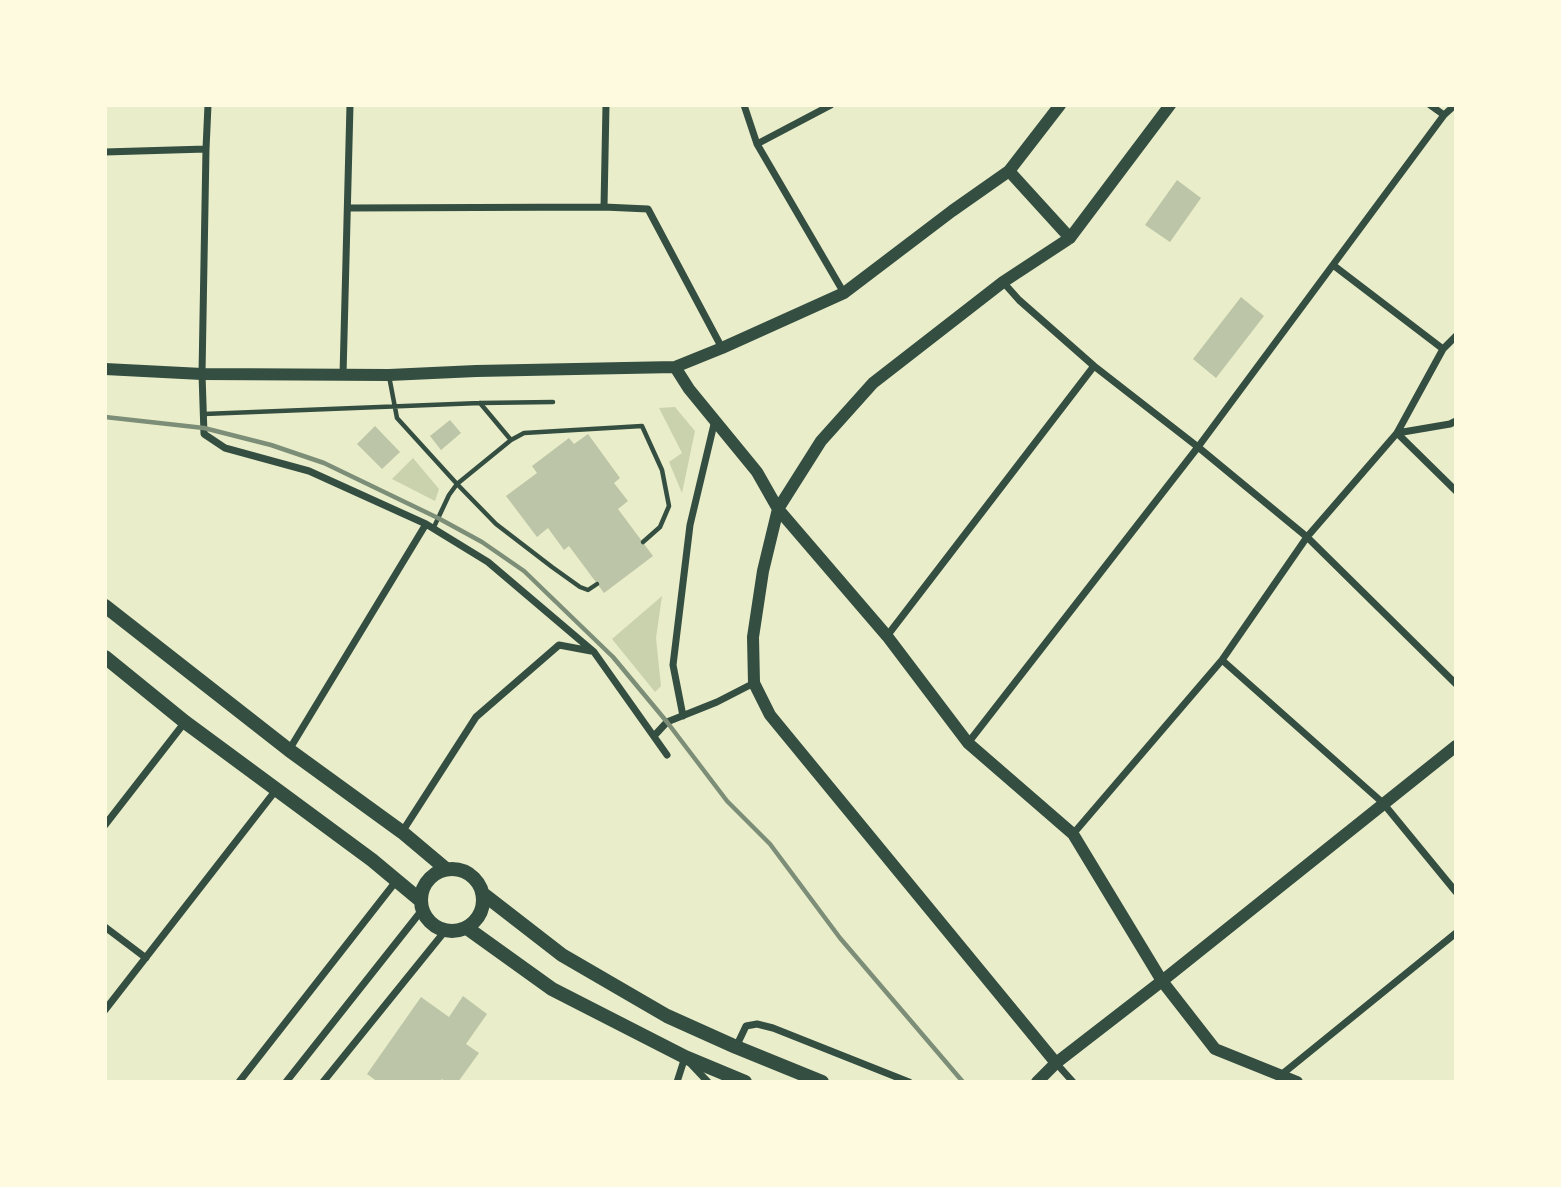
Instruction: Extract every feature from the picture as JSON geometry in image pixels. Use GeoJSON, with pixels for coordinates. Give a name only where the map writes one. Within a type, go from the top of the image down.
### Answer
{"type":"FeatureCollection","features":[{"type":"Feature","properties":{"kind":"main road"},"geometry":{"type":"LineString","coordinates":[[105,606],[289,750],[402,832],[446,869]]}},
{"type":"Feature","properties":{"kind":"main road"},"geometry":{"type":"LineString","coordinates":[[105,657],[185,722],[397,880],[421,905],[427,920],[435,927],[445,931],[467,928],[481,913],[482,893],[473,877],[456,869],[446,869],[425,883],[421,905]]}},
{"type":"Feature","properties":{"kind":"main road"},"geometry":{"type":"LineString","coordinates":[[482,893],[562,955],[667,1016],[822,1082]]}},
{"type":"Feature","properties":{"kind":"main road"},"geometry":{"type":"LineString","coordinates":[[467,928],[551,989],[685,1057],[745,1082]]}},
{"type":"Feature","properties":{"kind":"street"},"geometry":{"type":"LineString","coordinates":[[208,105],[202,374],[204,434],[225,448],[309,471],[426,524],[488,562],[594,652],[667,755]]}},
{"type":"Feature","properties":{"kind":"street"},"geometry":{"type":"LineString","coordinates":[[343,375],[350,105]]}},
{"type":"Feature","properties":{"kind":"street"},"geometry":{"type":"LineString","coordinates":[[604,207],[606,105]]}},
{"type":"Feature","properties":{"kind":"street"},"geometry":{"type":"LineString","coordinates":[[744,105],[757,144],[844,293]]}},
{"type":"Feature","properties":{"kind":"street"},"geometry":{"type":"LineString","coordinates":[[757,144],[831,105]]}},
{"type":"Feature","properties":{"kind":"street"},"geometry":{"type":"LineString","coordinates":[[105,369],[202,374],[389,375],[675,367],[844,293],[1009,171],[1060,105]]}},
{"type":"Feature","properties":{"kind":"street"},"geometry":{"type":"LineString","coordinates":[[1073,1082],[770,715],[754,683],[752,637],[763,571],[778,509],[821,442],[873,383],[1003,282],[1070,237],[1170,105]]}},
{"type":"Feature","properties":{"kind":"street"},"geometry":{"type":"LineString","coordinates":[[1430,105],[1444,115]]}},
{"type":"Feature","properties":{"kind":"street"},"geometry":{"type":"LineString","coordinates":[[968,743],[1198,447],[1444,115],[1455,105]]}},
{"type":"Feature","properties":{"kind":"street"},"geometry":{"type":"LineString","coordinates":[[105,152],[206,149]]}},
{"type":"Feature","properties":{"kind":"street"},"geometry":{"type":"LineString","coordinates":[[1009,171],[1070,237]]}},
{"type":"Feature","properties":{"kind":"street"},"geometry":{"type":"LineString","coordinates":[[348,208],[648,209],[722,348]]}},
{"type":"Feature","properties":{"kind":"street"},"geometry":{"type":"LineString","coordinates":[[1333,265],[1443,349]]}},
{"type":"Feature","properties":{"kind":"street"},"geometry":{"type":"LineString","coordinates":[[1003,282],[1019,300],[1094,366],[1307,537],[1456,684]]}},
{"type":"Feature","properties":{"kind":"street"},"geometry":{"type":"LineString","coordinates":[[1073,834],[1222,660],[1307,537],[1397,433],[1443,349],[1456,335]]}},
{"type":"Feature","properties":{"kind":"street"},"geometry":{"type":"LineString","coordinates":[[887,636],[1094,366]]}},
{"type":"Feature","properties":{"kind":"street"},"geometry":{"type":"LineString","coordinates":[[675,367],[689,389],[757,472],[778,509],[887,636],[968,743],[1073,834],[1162,981],[1215,1049],[1297,1082]]}},
{"type":"Feature","properties":{"kind":"street"},"geometry":{"type":"LineString","coordinates":[[683,716],[673,665],[690,525],[715,419]]}},
{"type":"Feature","properties":{"kind":"street"},"geometry":{"type":"LineString","coordinates":[[1397,433],[1456,421]]}},
{"type":"Feature","properties":{"kind":"street"},"geometry":{"type":"LineString","coordinates":[[1397,433],[1456,491]]}},
{"type":"Feature","properties":{"kind":"street"},"geometry":{"type":"LineString","coordinates":[[289,750],[426,524]]}},
{"type":"Feature","properties":{"kind":"street"},"geometry":{"type":"LineString","coordinates":[[402,832],[476,717],[559,645],[594,652]]}},
{"type":"Feature","properties":{"kind":"street"},"geometry":{"type":"LineString","coordinates":[[1222,660],[1383,803],[1456,892]]}},
{"type":"Feature","properties":{"kind":"street"},"geometry":{"type":"LineString","coordinates":[[654,736],[667,722],[717,702],[754,683]]}},
{"type":"Feature","properties":{"kind":"street"},"geometry":{"type":"LineString","coordinates":[[105,825],[185,722]]}},
{"type":"Feature","properties":{"kind":"street"},"geometry":{"type":"LineString","coordinates":[[1037,1082],[1056,1063],[1456,746]]}},
{"type":"Feature","properties":{"kind":"street"},"geometry":{"type":"LineString","coordinates":[[105,1010],[276,790]]}},
{"type":"Feature","properties":{"kind":"street"},"geometry":{"type":"LineString","coordinates":[[239,1082],[397,880]]}},
{"type":"Feature","properties":{"kind":"street"},"geometry":{"type":"LineString","coordinates":[[286,1082],[421,905]]}},
{"type":"Feature","properties":{"kind":"street"},"geometry":{"type":"LineString","coordinates":[[105,927],[146,958]]}},
{"type":"Feature","properties":{"kind":"street"},"geometry":{"type":"LineString","coordinates":[[323,1082],[445,931]]}},
{"type":"Feature","properties":{"kind":"street"},"geometry":{"type":"LineString","coordinates":[[1282,1075],[1456,933]]}},
{"type":"Feature","properties":{"kind":"street"},"geometry":{"type":"LineString","coordinates":[[736,1047],[746,1026],[757,1024],[909,1082]]}},
{"type":"Feature","properties":{"kind":"street"},"geometry":{"type":"LineString","coordinates":[[677,1082],[685,1057],[708,1082]]}},
{"type":"Feature","properties":{"kind":"lane"},"geometry":{"type":"LineString","coordinates":[[389,375],[397,418],[496,524],[580,587],[588,590],[597,584]]}},
{"type":"Feature","properties":{"kind":"lane"},"geometry":{"type":"LineString","coordinates":[[203,414],[553,402]]}},
{"type":"Feature","properties":{"kind":"lane"},"geometry":{"type":"LineString","coordinates":[[480,403],[511,440]]}},
{"type":"Feature","properties":{"kind":"lane"},"geometry":{"type":"LineString","coordinates":[[433,528],[457,484],[524,432],[642,426],[662,470],[669,506],[660,527],[643,542]]}},
{"type":"Feature","properties":{"kind":"green space"},"geometry":{"type":"Polygon","coordinates":[[[675,407],[695,431],[682,493],[669,462],[682,453],[659,408],[675,407]]]}},
{"type":"Feature","properties":{"kind":"green space"},"geometry":{"type":"Polygon","coordinates":[[[413,458],[439,489],[435,501],[392,479],[413,458]]]}},
{"type":"Feature","properties":{"kind":"green space"},"geometry":{"type":"Polygon","coordinates":[[[662,596],[656,638],[661,686],[655,692],[612,639],[662,596]]]}},
{"type":"Feature","properties":{"kind":"building"},"geometry":{"type":"Polygon","coordinates":[[[1177,180],[1201,198],[1170,242],[1145,225],[1177,180]]]}},
{"type":"Feature","properties":{"kind":"building"},"geometry":{"type":"Polygon","coordinates":[[[1241,297],[1264,316],[1216,378],[1193,359],[1241,297]]]}},
{"type":"Feature","properties":{"kind":"building"},"geometry":{"type":"Polygon","coordinates":[[[450,420],[461,433],[441,450],[430,436],[450,420]]]}},
{"type":"Feature","properties":{"kind":"building"},"geometry":{"type":"Polygon","coordinates":[[[375,426],[400,452],[382,469],[357,444],[375,426]]]}},
{"type":"Feature","properties":{"kind":"building"},"geometry":{"type":"Polygon","coordinates":[[[588,434],[620,478],[614,483],[628,501],[618,509],[653,556],[604,593],[569,546],[564,550],[548,528],[537,537],[506,496],[537,473],[532,466],[569,438],[574,444],[588,434]]]}},
{"type":"Feature","properties":{"kind":"building"},"geometry":{"type":"Polygon","coordinates":[[[463,996],[487,1014],[466,1044],[479,1053],[458,1082],[446,1082],[442,1079],[440,1082],[378,1082],[367,1074],[421,997],[449,1017],[463,996]]]}},
{"type":"Feature","properties":{"kind":"railway"},"geometry":{"type":"LineString","coordinates":[[105,417],[204,428],[271,445],[324,463],[438,518],[482,542],[524,571],[613,657],[727,801],[770,844],[840,938],[963,1082]]}}]}
